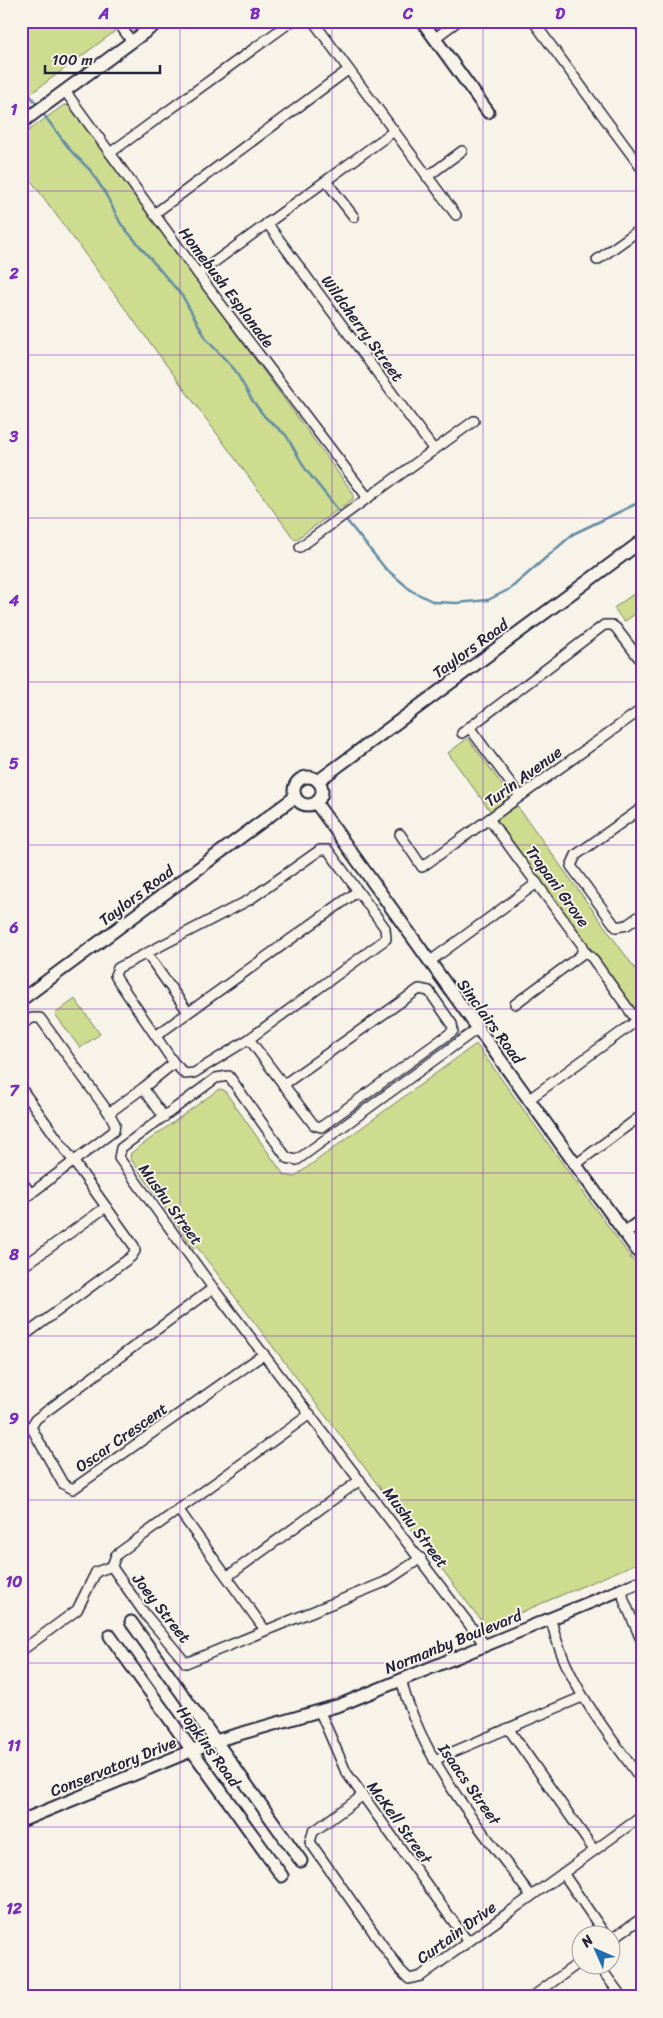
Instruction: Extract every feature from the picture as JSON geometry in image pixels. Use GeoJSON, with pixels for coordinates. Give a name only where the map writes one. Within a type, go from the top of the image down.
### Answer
{"type":"FeatureCollection","features":[{"type":"Feature","properties":{"kind":"street"},"geometry":{"type":"LineString","coordinates":[[117,21],[132,42]]}},
{"type":"Feature","properties":{"kind":"street"},"geometry":{"type":"LineString","coordinates":[[21,123],[160,21]]}},
{"type":"Feature","properties":{"kind":"street"},"geometry":{"type":"LineString","coordinates":[[110,154],[292,21]]}},
{"type":"Feature","properties":{"kind":"street"},"geometry":{"type":"LineString","coordinates":[[313,21],[456,215]]}},
{"type":"Feature","properties":{"kind":"street"},"geometry":{"type":"LineString","coordinates":[[422,21],[488,112]]}},
{"type":"Feature","properties":{"kind":"street"},"geometry":{"type":"LineString","coordinates":[[435,38],[458,21]]}},
{"type":"Feature","properties":{"kind":"street"},"geometry":{"type":"LineString","coordinates":[[534,21],[642,169]]}},
{"type":"Feature","properties":{"kind":"street"},"geometry":{"type":"LineString","coordinates":[[636,21],[642,29]]}},
{"type":"Feature","properties":{"kind":"street"},"geometry":{"type":"LineString","coordinates":[[154,214],[348,70]]}},
{"type":"Feature","properties":{"kind":"street","name":"Homebush Esplanade"},"geometry":{"type":"LineString","coordinates":[[65,91],[198,274],[368,498]]}},
{"type":"Feature","properties":{"kind":"street"},"geometry":{"type":"LineString","coordinates":[[198,274],[394,131]]}},
{"type":"Feature","properties":{"kind":"street"},"geometry":{"type":"LineString","coordinates":[[427,177],[462,151]]}},
{"type":"Feature","properties":{"kind":"street"},"geometry":{"type":"LineString","coordinates":[[326,180],[354,217]]}},
{"type":"Feature","properties":{"kind":"street","name":"Wildcherry Street"},"geometry":{"type":"LineString","coordinates":[[268,223],[434,450]]}},
{"type":"Feature","properties":{"kind":"street"},"geometry":{"type":"LineString","coordinates":[[597,260],[642,228]]}},
{"type":"Feature","properties":{"kind":"street"},"geometry":{"type":"LineString","coordinates":[[300,547],[474,421]]}},
{"type":"Feature","properties":{"kind":"street","name":"Taylors Road"},"geometry":{"type":"LineString","coordinates":[[318,781],[642,541]]}},
{"type":"Feature","properties":{"kind":"street"},"geometry":{"type":"LineString","coordinates":[[520,796],[466,730],[604,626],[612,625],[616,628],[642,662]]}},
{"type":"Feature","properties":{"kind":"street","name":"Turin Avenue"},"geometry":{"type":"LineString","coordinates":[[400,834],[422,867],[642,709]]}},
{"type":"Feature","properties":{"kind":"street"},"geometry":{"type":"LineString","coordinates":[[309,777],[318,781],[322,790],[316,802],[307,805],[295,798],[294,789],[300,779],[309,777]]}},
{"type":"Feature","properties":{"kind":"street","name":"Taylors Road"},"geometry":{"type":"LineString","coordinates":[[21,1000],[295,798]]}},
{"type":"Feature","properties":{"kind":"street","name":"Sinclairs Road"},"geometry":{"type":"LineString","coordinates":[[316,802],[477,1030],[642,1257]]}},
{"type":"Feature","properties":{"kind":"street"},"geometry":{"type":"LineString","coordinates":[[642,808],[576,854],[571,866],[616,927],[627,925],[642,914]]}},
{"type":"Feature","properties":{"kind":"street","name":"Trapani Grove"},"geometry":{"type":"LineString","coordinates":[[489,818],[583,946],[581,955],[515,1004]]}},
{"type":"Feature","properties":{"kind":"street"},"geometry":{"type":"LineString","coordinates":[[324,849],[331,853],[385,928],[386,938],[249,1039],[190,1075],[181,1072],[174,1063],[115,975],[122,965],[147,954],[260,894],[324,849]]}},
{"type":"Feature","properties":{"kind":"street"},"geometry":{"type":"LineString","coordinates":[[429,962],[537,883]]}},
{"type":"Feature","properties":{"kind":"street"},"geometry":{"type":"LineString","coordinates":[[157,1036],[358,891]]}},
{"type":"Feature","properties":{"kind":"street"},"geometry":{"type":"LineString","coordinates":[[528,1100],[640,1022],[592,958],[583,950]]}},
{"type":"Feature","properties":{"kind":"street"},"geometry":{"type":"LineString","coordinates":[[147,954],[188,1012]]}},
{"type":"Feature","properties":{"kind":"street"},"geometry":{"type":"LineString","coordinates":[[249,1039],[283,1085],[314,1126],[321,1127],[453,1031],[452,1024],[429,991],[419,989],[283,1085]]}},
{"type":"Feature","properties":{"kind":"street"},"geometry":{"type":"LineString","coordinates":[[21,1025],[32,1018],[40,1018],[115,1124],[114,1131],[21,1201]]}},
{"type":"Feature","properties":{"kind":"street","name":"Mushu Street"},"geometry":{"type":"LineString","coordinates":[[477,1030],[297,1160],[286,1158],[228,1076],[216,1078],[121,1148],[119,1158],[213,1288],[421,1558],[485,1646]]}},
{"type":"Feature","properties":{"kind":"street"},"geometry":{"type":"LineString","coordinates":[[109,1113],[174,1063]]}},
{"type":"Feature","properties":{"kind":"street"},"geometry":{"type":"LineString","coordinates":[[21,1088],[134,1246],[135,1251],[131,1257],[21,1338]]}},
{"type":"Feature","properties":{"kind":"street"},"geometry":{"type":"LineString","coordinates":[[143,1088],[164,1117]]}},
{"type":"Feature","properties":{"kind":"street"},"geometry":{"type":"LineString","coordinates":[[575,1165],[642,1115]]}},
{"type":"Feature","properties":{"kind":"street"},"geometry":{"type":"LineString","coordinates":[[21,1180],[32,1194]]}},
{"type":"Feature","properties":{"kind":"street"},"geometry":{"type":"LineString","coordinates":[[21,1268],[106,1207]]}},
{"type":"Feature","properties":{"kind":"street"},"geometry":{"type":"LineString","coordinates":[[624,1233],[642,1220]]}},
{"type":"Feature","properties":{"kind":"street","name":"Oscar Crescent"},"geometry":{"type":"LineString","coordinates":[[213,1288],[36,1419],[31,1427],[63,1484],[73,1489],[264,1354]]}},
{"type":"Feature","properties":{"kind":"street","name":"Joey Street"},"geometry":{"type":"LineString","coordinates":[[310,1414],[116,1555],[112,1566],[145,1614],[186,1663],[385,1582],[421,1558]]}},
{"type":"Feature","properties":{"kind":"street"},"geometry":{"type":"LineString","coordinates":[[228,1576],[360,1480]]}},
{"type":"Feature","properties":{"kind":"street"},"geometry":{"type":"LineString","coordinates":[[178,1509],[265,1630]]}},
{"type":"Feature","properties":{"kind":"street"},"geometry":{"type":"LineString","coordinates":[[22,1650],[77,1610],[96,1572],[112,1566]]}},
{"type":"Feature","properties":{"kind":"street","name":"Normanby Boulevard"},"geometry":{"type":"LineString","coordinates":[[274,1724],[320,1712],[642,1581]]}},
{"type":"Feature","properties":{"kind":"street"},"geometry":{"type":"LineString","coordinates":[[622,1590],[624,1600],[642,1642]]}},
{"type":"Feature","properties":{"kind":"street"},"geometry":{"type":"LineString","coordinates":[[551,1618],[554,1632],[582,1697],[642,1780]]}},
{"type":"Feature","properties":{"kind":"street","name":"Hopkins Road"},"geometry":{"type":"LineString","coordinates":[[131,1622],[301,1861]]}},
{"type":"Feature","properties":{"kind":"street","name":"Hopkins Road"},"geometry":{"type":"LineString","coordinates":[[110,1636],[282,1876]]}},
{"type":"Feature","properties":{"kind":"street","name":"Isaacs Street"},"geometry":{"type":"LineString","coordinates":[[402,1680],[403,1691],[426,1747],[531,1896]]}},
{"type":"Feature","properties":{"kind":"street"},"geometry":{"type":"LineString","coordinates":[[434,1760],[582,1697]]}},
{"type":"Feature","properties":{"kind":"street","name":"McKell Street"},"geometry":{"type":"LineString","coordinates":[[320,1712],[346,1772],[468,1942]]}},
{"type":"Feature","properties":{"kind":"street","name":"Conservatory Drive"},"geometry":{"type":"LineString","coordinates":[[21,1821],[215,1741],[274,1724]]}},
{"type":"Feature","properties":{"kind":"street"},"geometry":{"type":"LineString","coordinates":[[508,1728],[594,1850]]}},
{"type":"Feature","properties":{"kind":"street","name":"Curtain Drive"},"geometry":{"type":"LineString","coordinates":[[362,1796],[313,1832],[310,1842],[400,1970],[409,1979],[417,1978],[642,1816]]}},
{"type":"Feature","properties":{"kind":"street"},"geometry":{"type":"LineString","coordinates":[[563,1873],[599,1926]]}},
{"type":"Feature","properties":{"kind":"street"},"geometry":{"type":"LineString","coordinates":[[620,1933],[642,1918]]}},
{"type":"Feature","properties":{"kind":"street"},"geometry":{"type":"LineString","coordinates":[[532,1997],[570,1969]]}},
{"type":"Feature","properties":{"kind":"street"},"geometry":{"type":"LineString","coordinates":[[606,1976],[622,1997]]}},
{"type":"Feature","properties":{"kind":"green space"},"geometry":{"type":"Polygon","coordinates":[[[21,21],[110,21],[115,28],[114,32],[21,101],[21,21]]]}},
{"type":"Feature","properties":{"kind":"green space"},"geometry":{"type":"Polygon","coordinates":[[[64,105],[69,106],[353,493],[353,499],[295,540],[21,167],[21,136],[64,105]]]}},
{"type":"Feature","properties":{"kind":"green space"},"geometry":{"type":"Polygon","coordinates":[[[642,588],[642,609],[624,622],[614,608],[642,588]]]}},
{"type":"Feature","properties":{"kind":"green space"},"geometry":{"type":"Polygon","coordinates":[[[468,738],[642,978],[642,1019],[448,753],[468,738]]]}},
{"type":"Feature","properties":{"kind":"green space"},"geometry":{"type":"Polygon","coordinates":[[[75,999],[100,1034],[80,1048],[55,1014],[75,999]]]}},
{"type":"Feature","properties":{"kind":"green space"},"geometry":{"type":"Polygon","coordinates":[[[476,1044],[642,1273],[642,1561],[486,1627],[197,1247],[194,1249],[130,1158],[131,1153],[219,1089],[224,1090],[284,1175],[294,1177],[476,1044]]]}},
{"type":"Feature","properties":{"kind":"waterway"},"geometry":{"type":"LineString","coordinates":[[21,83],[38,106]]}},
{"type":"Feature","properties":{"kind":"waterway"},"geometry":{"type":"LineString","coordinates":[[41,111],[71,151],[90,170],[104,191],[121,224],[183,297],[207,340],[235,370],[252,400],[265,417],[286,435],[306,470],[385,568],[412,591],[434,602],[457,603],[488,600],[510,589],[573,534],[642,501]]}}]}
